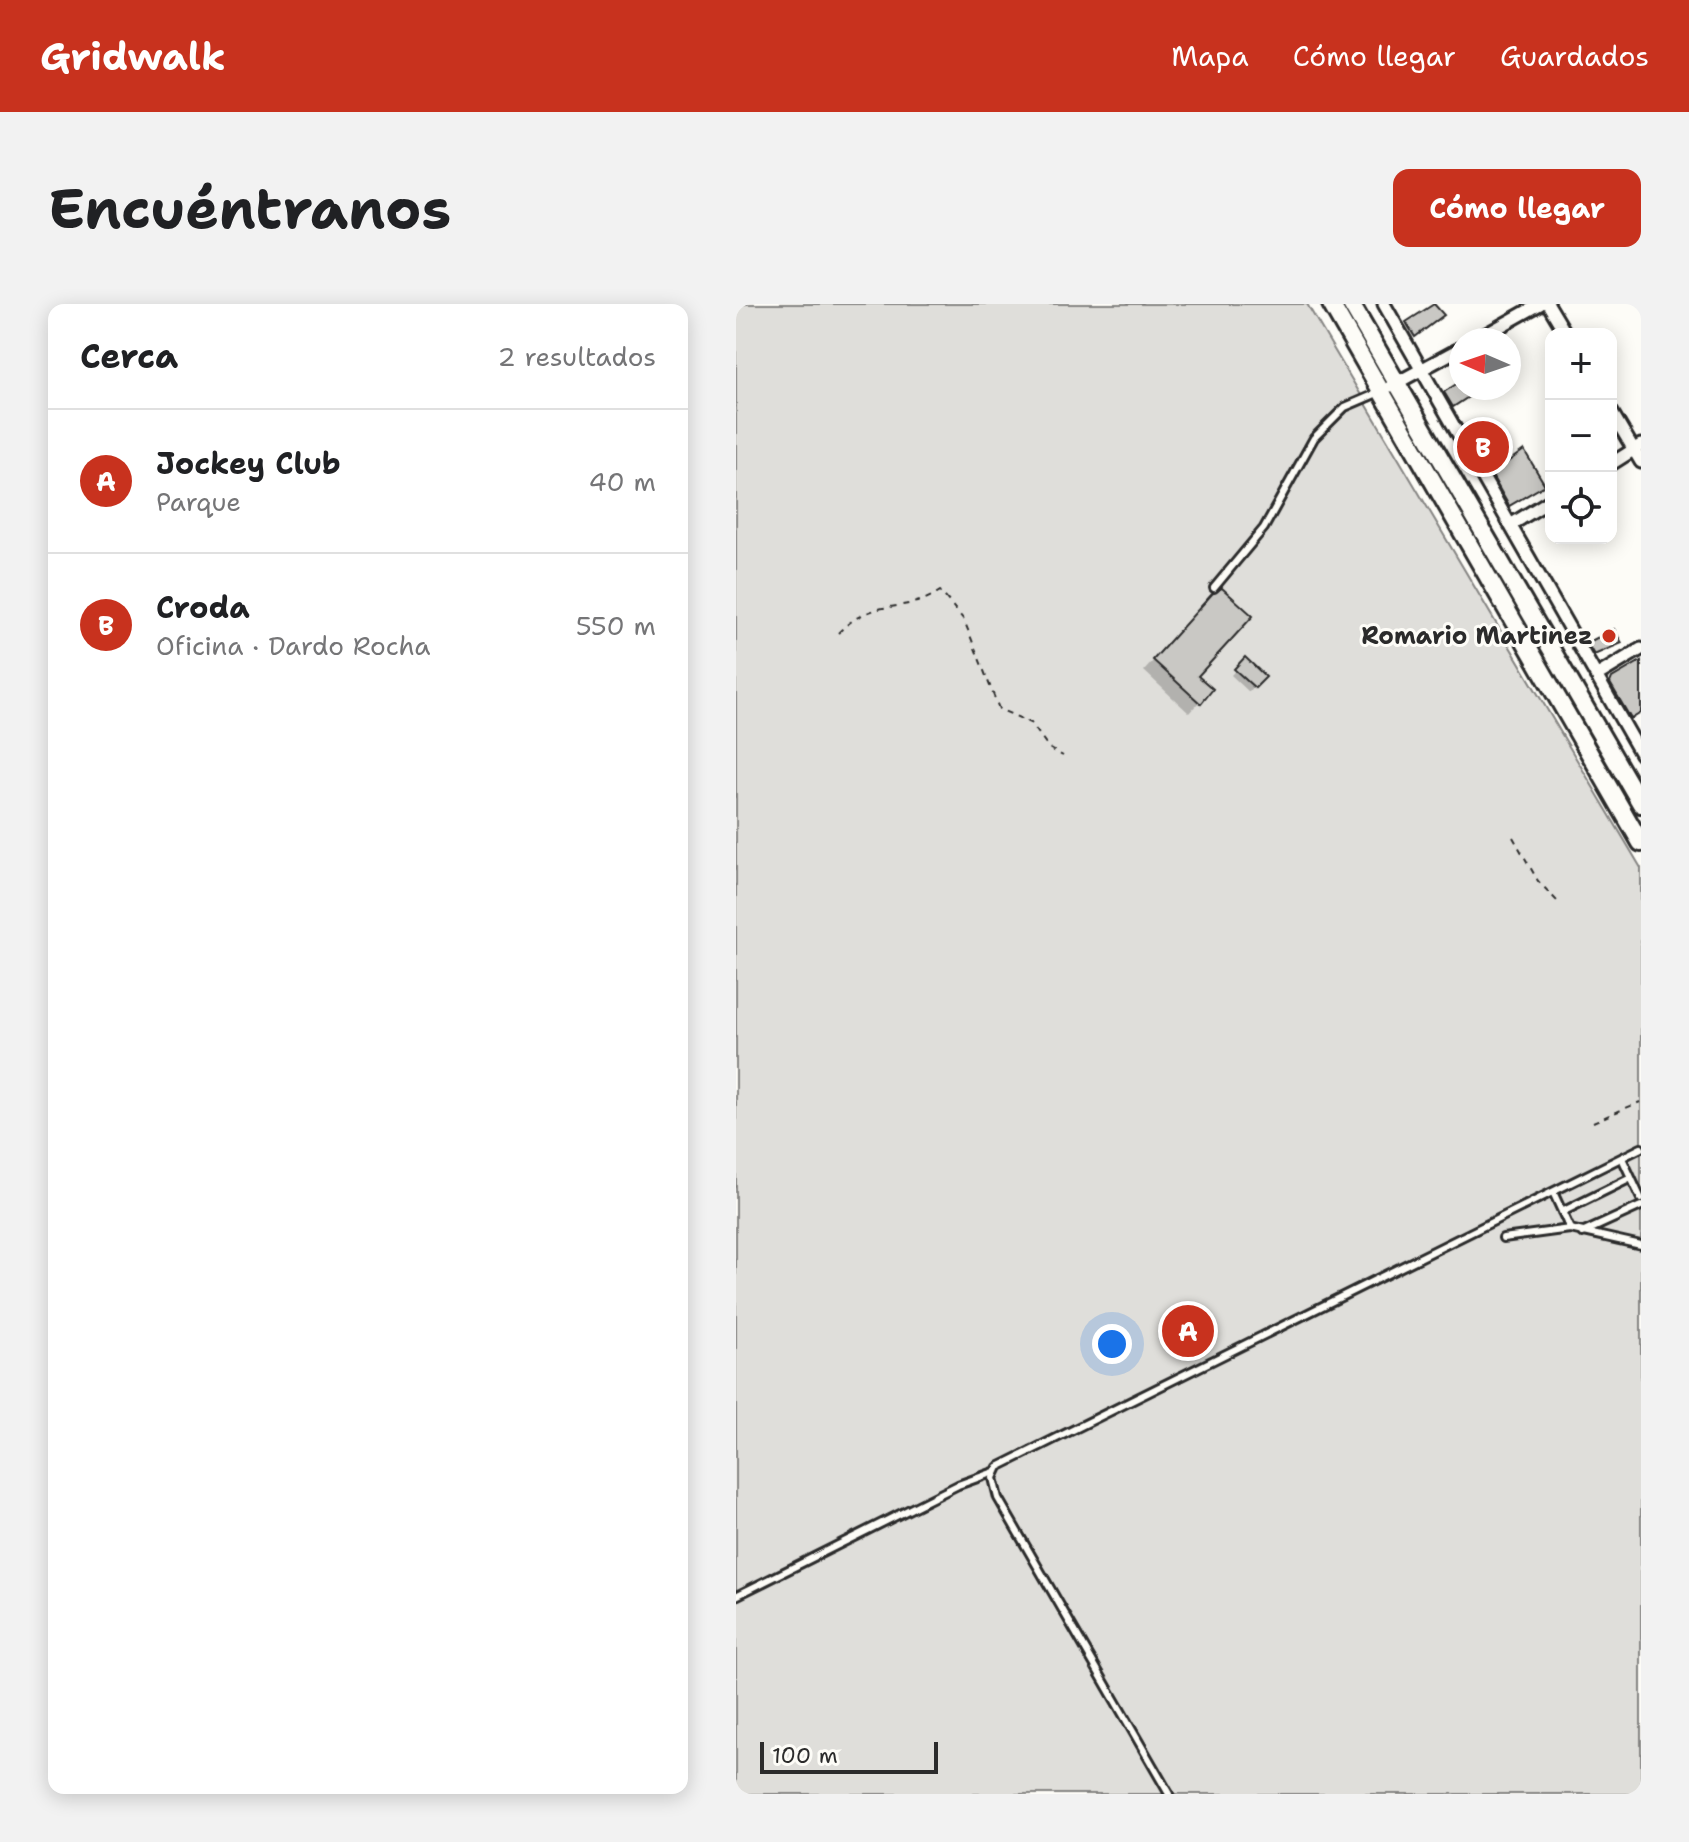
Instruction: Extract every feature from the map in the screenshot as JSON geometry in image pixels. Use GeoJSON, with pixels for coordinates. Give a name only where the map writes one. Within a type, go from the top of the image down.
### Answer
{"type":"FeatureCollection","features":[{"type":"Feature","properties":{"kind":"main road"},"geometry":{"type":"LineString","coordinates":[[1331,304],[1389,388],[1641,804]]}},
{"type":"Feature","properties":{"kind":"main road"},"geometry":{"type":"LineString","coordinates":[[1351,304],[1389,388],[1641,843]]}},
{"type":"Feature","properties":{"kind":"street"},"geometry":{"type":"LineString","coordinates":[[1384,304],[1596,676],[1636,735],[1641,754]]}},
{"type":"Feature","properties":{"kind":"street"},"geometry":{"type":"LineString","coordinates":[[1497,328],[1540,304]]}},
{"type":"Feature","properties":{"kind":"street"},"geometry":{"type":"LineString","coordinates":[[1548,304],[1562,328]]}},
{"type":"Feature","properties":{"kind":"street"},"geometry":{"type":"LineString","coordinates":[[1389,388],[1449,355]]}},
{"type":"Feature","properties":{"kind":"street"},"geometry":{"type":"LineString","coordinates":[[1617,420],[1637,448],[1641,462]]}},
{"type":"Feature","properties":{"kind":"street"},"geometry":{"type":"LineString","coordinates":[[1617,460],[1637,448]]}},
{"type":"Feature","properties":{"kind":"street"},"geometry":{"type":"LineString","coordinates":[[1512,524],[1545,504]]}},
{"type":"Feature","properties":{"kind":"street"},"geometry":{"type":"LineString","coordinates":[[1596,676],[1641,649]]}},
{"type":"Feature","properties":{"kind":"lane"},"geometry":{"type":"LineString","coordinates":[[1214,588],[1264,528],[1314,438],[1345,407],[1389,388]]}},
{"type":"Feature","properties":{"kind":"lane"},"geometry":{"type":"LineString","coordinates":[[736,1596],[958,1485],[994,1472],[1011,1458],[1641,1148]]}},
{"type":"Feature","properties":{"kind":"lane"},"geometry":{"type":"LineString","coordinates":[[1622,1158],[1641,1199]]}},
{"type":"Feature","properties":{"kind":"lane"},"geometry":{"type":"LineString","coordinates":[[1562,1212],[1631,1178]]}},
{"type":"Feature","properties":{"kind":"lane"},"geometry":{"type":"LineString","coordinates":[[1553,1192],[1570,1229]]}},
{"type":"Feature","properties":{"kind":"lane"},"geometry":{"type":"LineString","coordinates":[[1582,1233],[1641,1206]]}},
{"type":"Feature","properties":{"kind":"lane"},"geometry":{"type":"LineString","coordinates":[[1503,1238],[1570,1229],[1641,1245]]}},
{"type":"Feature","properties":{"kind":"lane"},"geometry":{"type":"LineString","coordinates":[[994,1472],[993,1483],[998,1498],[1169,1794]]}},
{"type":"Feature","properties":{"kind":"path"},"geometry":{"type":"LineString","coordinates":[[838,633],[860,613],[925,600],[940,591],[964,620],[999,709],[1031,723],[1049,748],[1063,756]]}},
{"type":"Feature","properties":{"kind":"path"},"geometry":{"type":"LineString","coordinates":[[1513,837],[1538,881],[1558,902]]}},
{"type":"Feature","properties":{"kind":"path"},"geometry":{"type":"LineString","coordinates":[[1593,1122],[1640,1102]]}},
{"type":"Feature","properties":{"kind":"shaded area"},"geometry":{"type":"Polygon","coordinates":[[[736,304],[1307,304],[1641,868],[1641,1794],[736,1794],[736,304]]]}},
{"type":"Feature","properties":{"kind":"building"},"geometry":{"type":"Polygon","coordinates":[[[1434,304],[1444,315],[1415,337],[1406,322],[1434,304]]]}},
{"type":"Feature","properties":{"kind":"building"},"geometry":{"type":"Polygon","coordinates":[[[1449,389],[1449,400],[1464,400],[1453,407],[1444,392],[1449,389]]]}},
{"type":"Feature","properties":{"kind":"building"},"geometry":{"type":"Polygon","coordinates":[[[1524,450],[1545,485],[1509,506],[1491,474],[1524,450]]]}},
{"type":"Feature","properties":{"kind":"building"},"geometry":{"type":"Polygon","coordinates":[[[1222,588],[1253,616],[1198,676],[1213,689],[1201,704],[1153,660],[1212,594],[1222,588]]]}},
{"type":"Feature","properties":{"kind":"building","name":"Romario Martinez"},"geometry":{"type":"Polygon","coordinates":[[[1614,629],[1622,643],[1594,655],[1587,643],[1614,629]]]}},
{"type":"Feature","properties":{"kind":"building"},"geometry":{"type":"Polygon","coordinates":[[[1245,657],[1266,677],[1255,688],[1234,669],[1245,657]]]}},
{"type":"Feature","properties":{"kind":"building"},"geometry":{"type":"Polygon","coordinates":[[[1641,661],[1641,713],[1631,719],[1610,683],[1612,678],[1641,661]]]}},
{"type":"Feature","properties":{"kind":"place","name":"Croda"},"geometry":{"type":"Point","coordinates":[1483,447]}},
{"type":"Feature","properties":{"kind":"place","name":"Romario Martinez"},"geometry":{"type":"Point","coordinates":[1609,636]}},
{"type":"Feature","properties":{"kind":"place","name":"Jockey Club"},"geometry":{"type":"Point","coordinates":[1188,1331]}}]}
